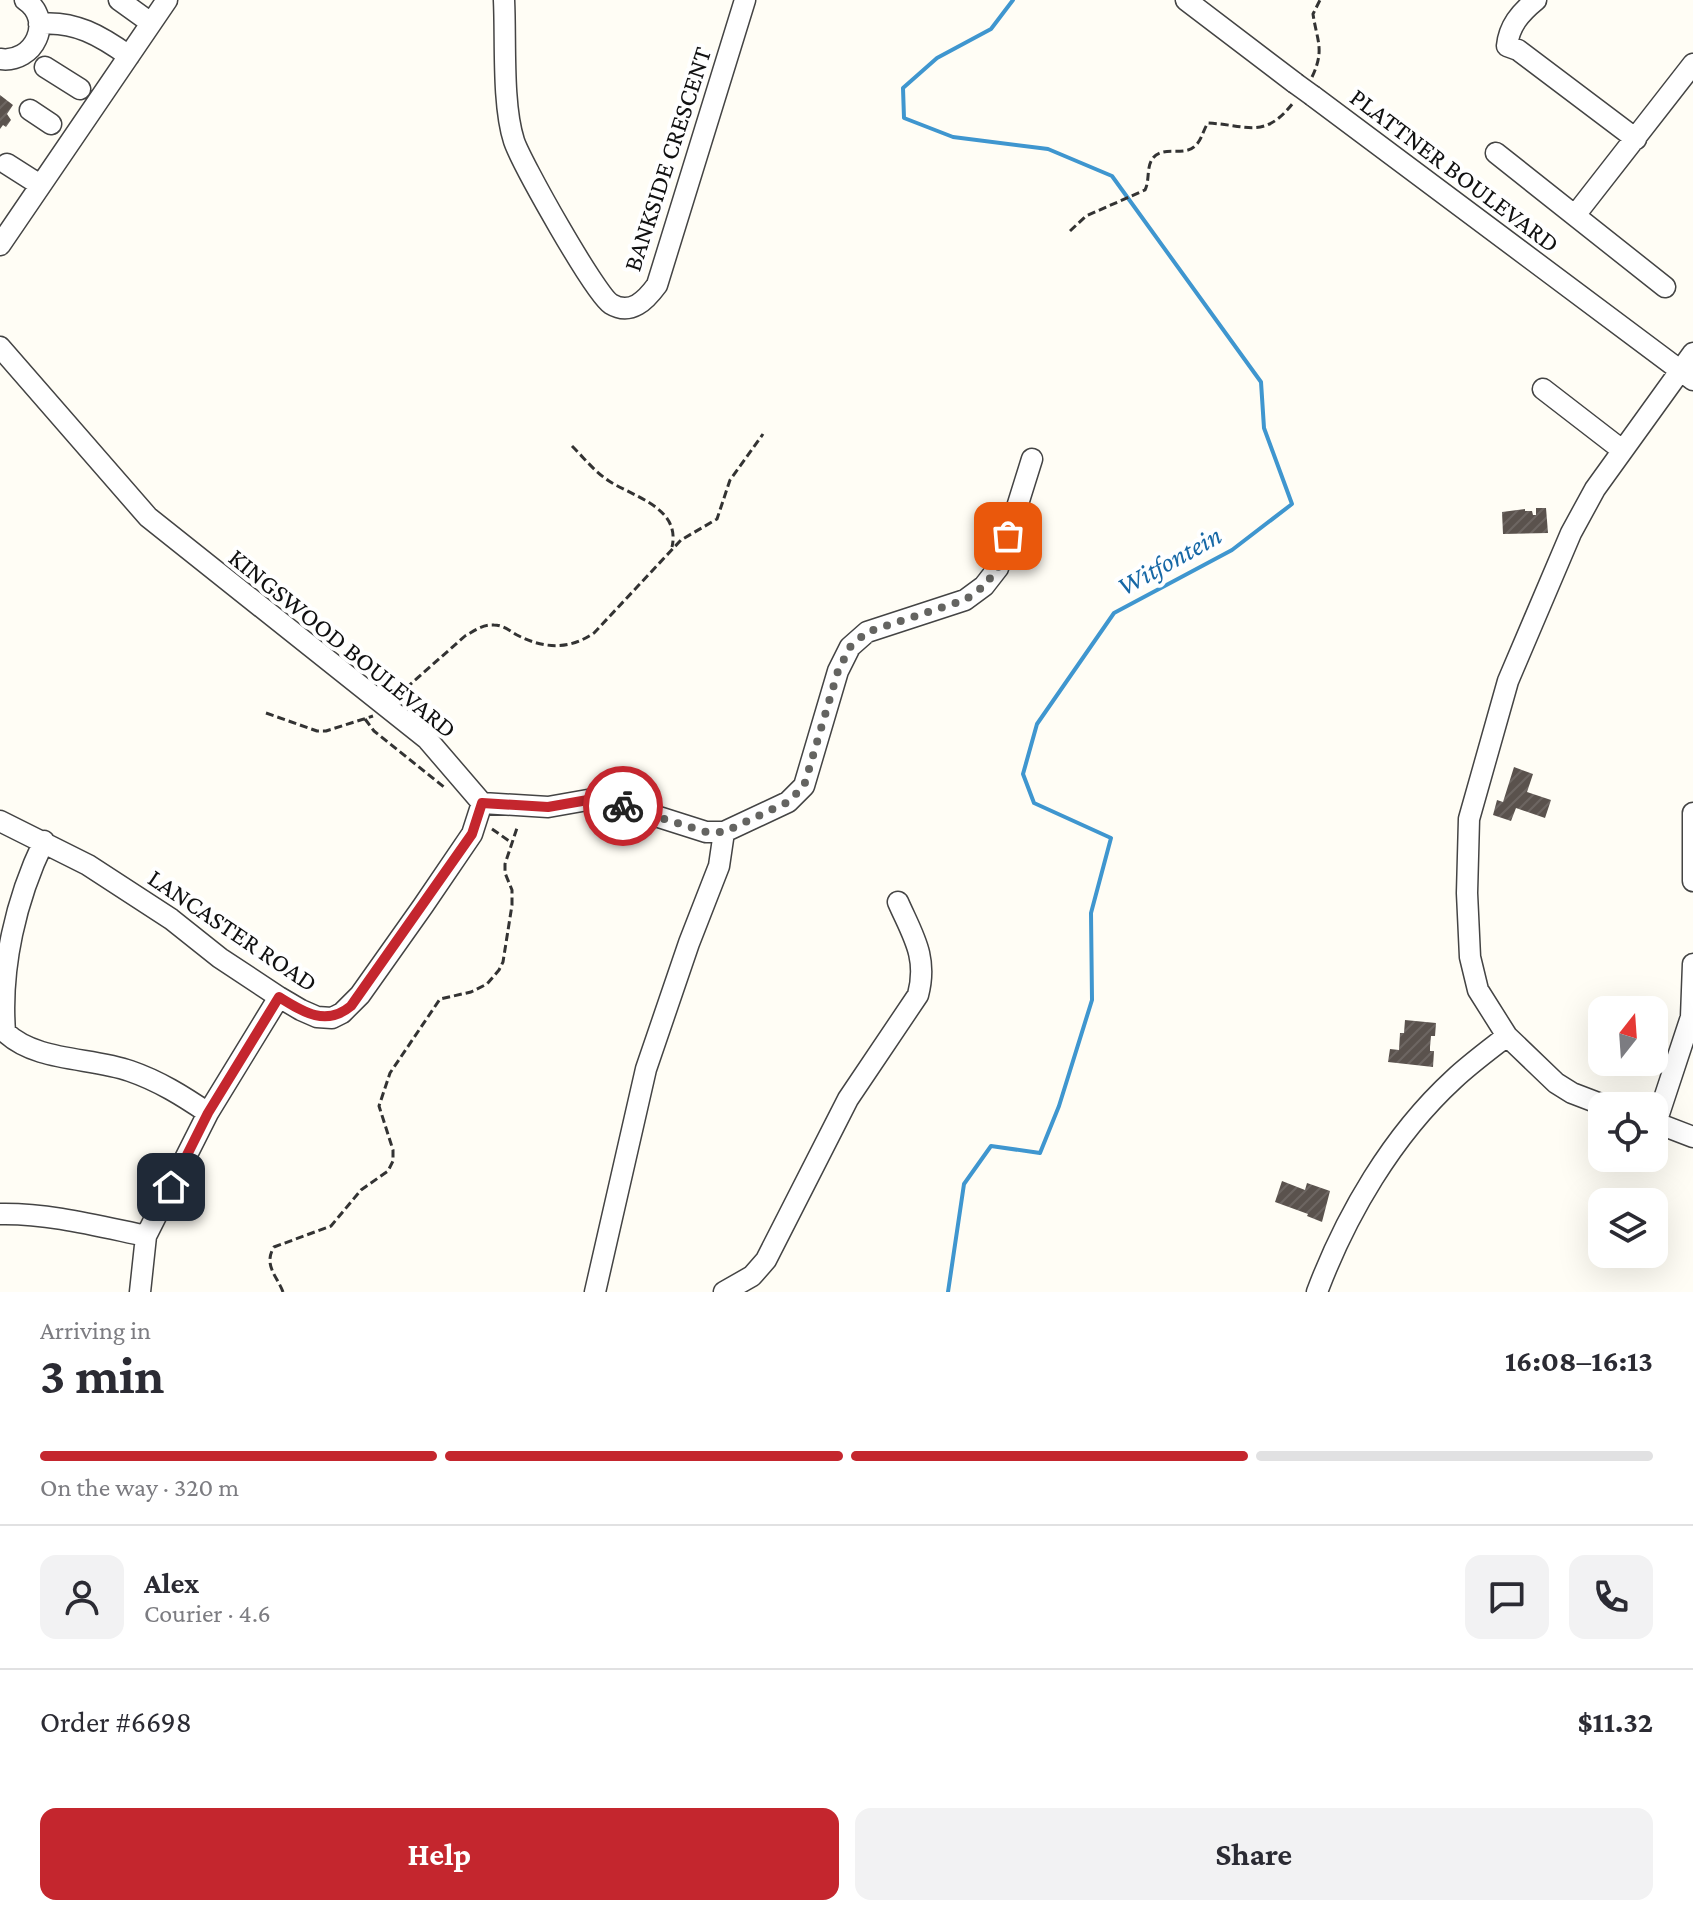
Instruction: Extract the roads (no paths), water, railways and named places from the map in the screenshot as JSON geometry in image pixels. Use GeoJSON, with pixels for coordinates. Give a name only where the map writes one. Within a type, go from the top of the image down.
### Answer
{"type":"FeatureCollection","features":[{"type":"Feature","properties":{"kind":"street"},"geometry":{"type":"LineString","coordinates":[[0,59],[24,56],[35,45],[40,31],[38,16],[25,0]]}},
{"type":"Feature","properties":{"kind":"street"},"geometry":{"type":"LineString","coordinates":[[119,0],[151,23]]}},
{"type":"Feature","properties":{"kind":"street"},"geometry":{"type":"LineString","coordinates":[[0,245],[167,0]]}},
{"type":"Feature","properties":{"kind":"street","name":"BANKSIDE CRESCENT"},"geometry":{"type":"LineString","coordinates":[[504,0],[508,105],[514,140],[536,186],[595,286],[609,303],[623,308],[644,302],[657,285],[745,0]]}},
{"type":"Feature","properties":{"kind":"street","name":"PLATTNER BOULEVARD"},"geometry":{"type":"LineString","coordinates":[[1186,0],[1686,375]]}},
{"type":"Feature","properties":{"kind":"street"},"geometry":{"type":"LineString","coordinates":[[1536,0],[1512,25],[1507,46],[1518,50],[1636,139]]}},
{"type":"Feature","properties":{"kind":"street"},"geometry":{"type":"LineString","coordinates":[[39,24],[81,28],[129,56]]}},
{"type":"Feature","properties":{"kind":"street"},"geometry":{"type":"LineString","coordinates":[[1576,214],[1693,64]]}},
{"type":"Feature","properties":{"kind":"street"},"geometry":{"type":"LineString","coordinates":[[45,67],[80,89]]}},
{"type":"Feature","properties":{"kind":"street"},"geometry":{"type":"LineString","coordinates":[[30,110],[51,124]]}},
{"type":"Feature","properties":{"kind":"street"},"geometry":{"type":"LineString","coordinates":[[1496,153],[1665,287]]}},
{"type":"Feature","properties":{"kind":"street"},"geometry":{"type":"LineString","coordinates":[[7,164],[40,185]]}},
{"type":"Feature","properties":{"kind":"street","name":"KINGSWOOD BOULEVARD"},"geometry":{"type":"LineString","coordinates":[[0,347],[148,517],[427,739],[480,810]]}},
{"type":"Feature","properties":{"kind":"street"},"geometry":{"type":"LineString","coordinates":[[1588,1099],[1556,1083],[1507,1036],[1478,990],[1470,957],[1467,893],[1469,819],[1508,681],[1571,533],[1595,489],[1622,450],[1686,375],[1693,353]]}},
{"type":"Feature","properties":{"kind":"street"},"geometry":{"type":"LineString","coordinates":[[1543,389],[1622,450]]}},
{"type":"Feature","properties":{"kind":"street"},"geometry":{"type":"LineString","coordinates":[[480,810],[548,807],[599,798],[706,832],[724,832],[788,802],[804,786],[838,671],[850,647],[867,632],[965,600],[984,586],[998,568],[1032,459]]}},
{"type":"Feature","properties":{"kind":"street","name":"LANCASTER ROAD"},"geometry":{"type":"LineString","coordinates":[[0,821],[88,865],[171,919],[220,958],[279,997],[317,1017],[332,1018],[351,1006],[472,834],[480,810]]}},
{"type":"Feature","properties":{"kind":"street"},"geometry":{"type":"LineString","coordinates":[[1693,813],[1693,881]]}},
{"type":"Feature","properties":{"kind":"street"},"geometry":{"type":"LineString","coordinates":[[595,1292],[646,1069],[719,866],[724,832]]}},
{"type":"Feature","properties":{"kind":"street"},"geometry":{"type":"LineString","coordinates":[[44,841],[15,908],[4,969],[5,1032],[17,1043],[40,1051],[128,1070],[170,1088],[208,1113]]}},
{"type":"Feature","properties":{"kind":"street"},"geometry":{"type":"LineString","coordinates":[[724,1292],[752,1276],[766,1260],[848,1099],[918,995],[923,976],[923,958],[898,902]]}},
{"type":"Feature","properties":{"kind":"street"},"geometry":{"type":"LineString","coordinates":[[1666,1092],[1691,1017],[1693,964]]}},
{"type":"Feature","properties":{"kind":"street"},"geometry":{"type":"LineString","coordinates":[[140,1292],[146,1236],[208,1113],[279,997]]}},
{"type":"Feature","properties":{"kind":"street"},"geometry":{"type":"LineString","coordinates":[[1317,1292],[1346,1224],[1387,1157],[1453,1080],[1507,1036]]}},
{"type":"Feature","properties":{"kind":"street"},"geometry":{"type":"LineString","coordinates":[[1668,1128],[1693,1137]]}},
{"type":"Feature","properties":{"kind":"street"},"geometry":{"type":"LineString","coordinates":[[0,1214],[21,1213],[75,1221],[146,1236]]}},
{"type":"Feature","properties":{"kind":"waterway","name":"Witfontein"},"geometry":{"type":"LineString","coordinates":[[948,1292],[964,1184],[991,1146],[1040,1153],[1059,1106],[1092,1000],[1091,913],[1111,838],[1034,803],[1023,774],[1037,724],[1114,613],[1232,550],[1292,504],[1264,428],[1261,382],[1112,176],[1048,149],[953,137],[904,118],[903,88],[937,58],[991,29],[1013,0]]}}]}
